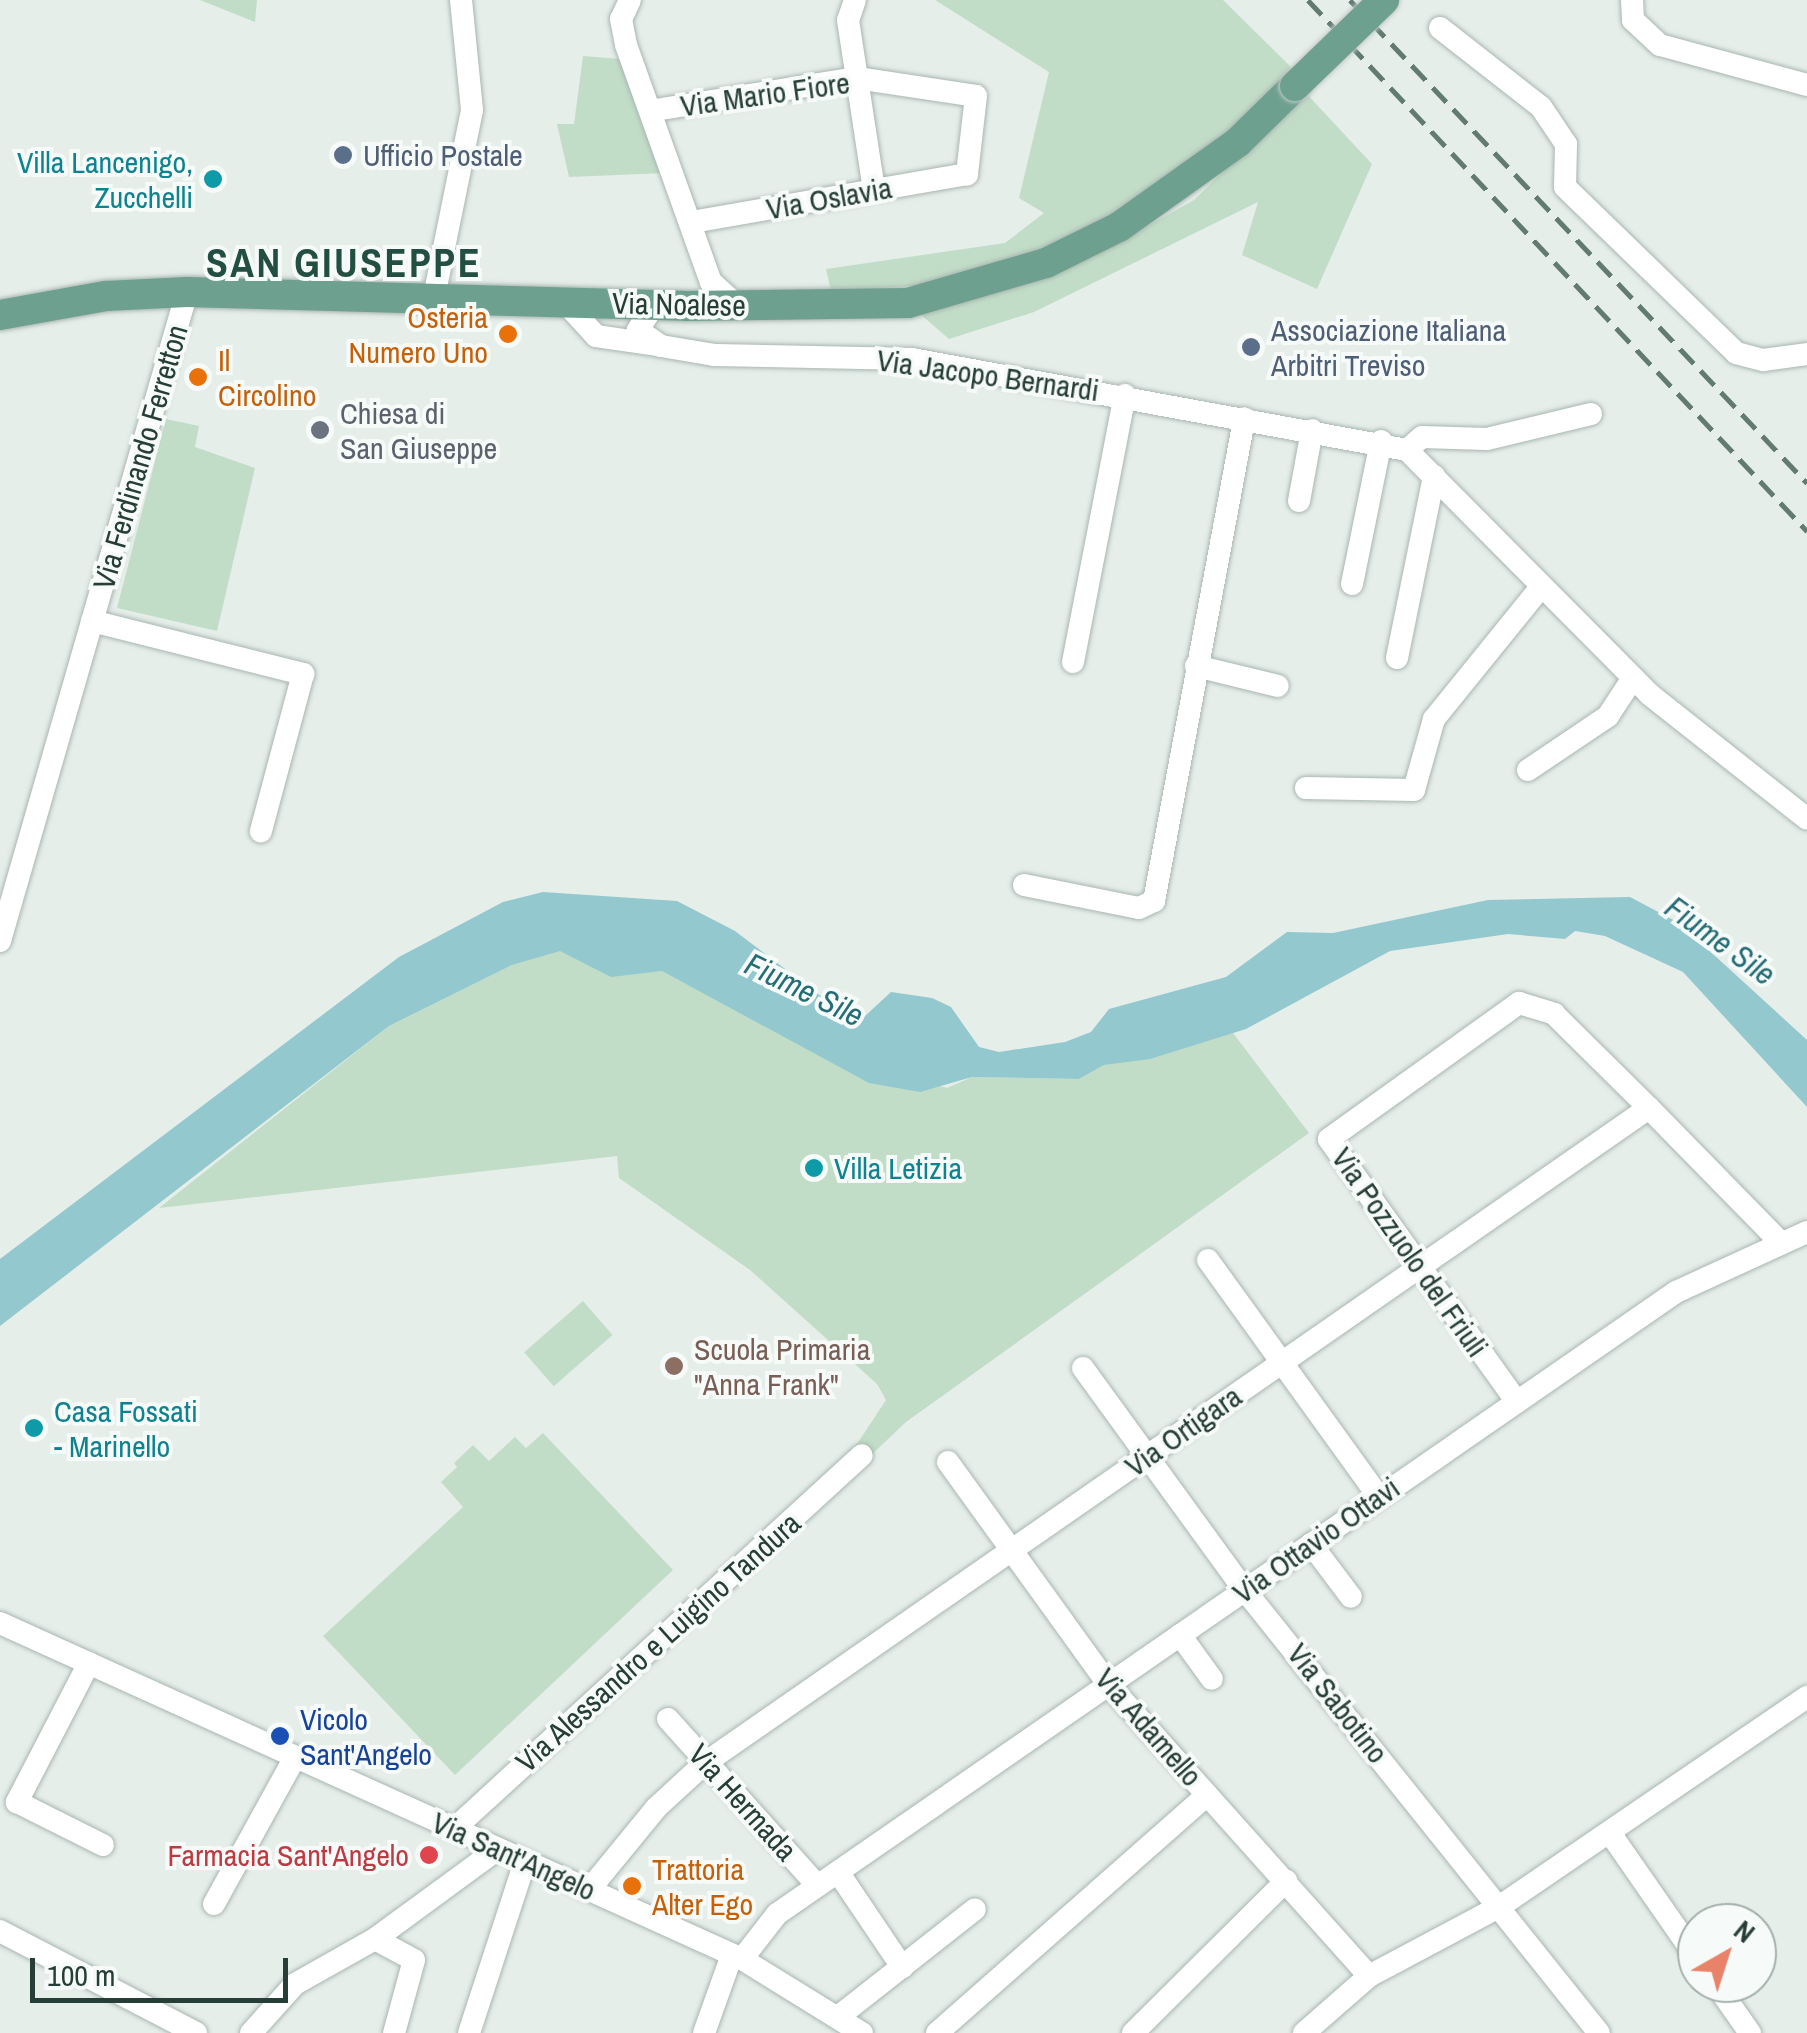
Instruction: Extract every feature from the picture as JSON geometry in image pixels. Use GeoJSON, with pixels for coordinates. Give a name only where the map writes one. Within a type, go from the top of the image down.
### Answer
{"type":"FeatureCollection","features":[{"type":"Feature","properties":{"kind":"main road","name":"Via Noalese"},"geometry":{"type":"LineString","coordinates":[[0,315],[106,296],[187,292],[654,305],[908,303],[1046,263],[1180,189],[1384,0]]}},
{"type":"Feature","properties":{"kind":"street"},"geometry":{"type":"LineString","coordinates":[[434,297],[472,110],[461,0]]}},
{"type":"Feature","properties":{"kind":"street"},"geometry":{"type":"LineString","coordinates":[[630,0],[621,19],[626,45],[654,110],[711,282],[739,306]]}},
{"type":"Feature","properties":{"kind":"street"},"geometry":{"type":"LineString","coordinates":[[855,0],[848,20],[874,190]]}},
{"type":"Feature","properties":{"kind":"street"},"geometry":{"type":"LineString","coordinates":[[1632,0],[1633,20],[1660,45],[1807,85]]}},
{"type":"Feature","properties":{"kind":"street"},"geometry":{"type":"LineString","coordinates":[[1440,28],[1541,107],[1566,144],[1565,187],[1736,352],[1763,360],[1807,354]]}},
{"type":"Feature","properties":{"kind":"street","name":"Via Mario Fiore"},"geometry":{"type":"LineString","coordinates":[[654,110],[857,78],[976,96],[966,174]]}},
{"type":"Feature","properties":{"kind":"street","name":"Via Oslavia"},"geometry":{"type":"LineString","coordinates":[[692,222],[966,174]]}},
{"type":"Feature","properties":{"kind":"street","name":"Via Ferdinando Ferretton"},"geometry":{"type":"LineString","coordinates":[[0,941],[187,292]]}},
{"type":"Feature","properties":{"kind":"street","name":"Via Jacopo Bernardi"},"geometry":{"type":"LineString","coordinates":[[565,302],[596,336],[715,354],[912,358],[1381,441],[1407,450]]}},
{"type":"Feature","properties":{"kind":"street"},"geometry":{"type":"LineString","coordinates":[[654,305],[638,330],[662,346]]}},
{"type":"Feature","properties":{"kind":"street"},"geometry":{"type":"LineString","coordinates":[[1072,662],[1125,395]]}},
{"type":"Feature","properties":{"kind":"street"},"geometry":{"type":"LineString","coordinates":[[1590,414],[1487,439],[1422,437],[1407,450],[1633,678],[1807,820]]}},
{"type":"Feature","properties":{"kind":"street"},"geometry":{"type":"LineString","coordinates":[[1024,886],[1139,908],[1154,901],[1244,418]]}},
{"type":"Feature","properties":{"kind":"street"},"geometry":{"type":"LineString","coordinates":[[1298,501],[1312,430]]}},
{"type":"Feature","properties":{"kind":"street"},"geometry":{"type":"LineString","coordinates":[[1352,584],[1381,441]]}},
{"type":"Feature","properties":{"kind":"street"},"geometry":{"type":"LineString","coordinates":[[1397,658],[1434,476]]}},
{"type":"Feature","properties":{"kind":"street"},"geometry":{"type":"LineString","coordinates":[[1306,788],[1414,790],[1434,720],[1540,588]]}},
{"type":"Feature","properties":{"kind":"street","name":"Via Ferdinando Ferretton"},"geometry":{"type":"LineString","coordinates":[[92,621],[303,674],[261,832]]}},
{"type":"Feature","properties":{"kind":"street"},"geometry":{"type":"LineString","coordinates":[[1196,666],[1278,686]]}},
{"type":"Feature","properties":{"kind":"street"},"geometry":{"type":"LineString","coordinates":[[1528,770],[1608,716],[1633,678]]}},
{"type":"Feature","properties":{"kind":"street","name":"Via Pozzuolo del Friuli"},"geometry":{"type":"LineString","coordinates":[[1517,1402],[1329,1139],[1510,1007],[1546,1008],[1649,1108]]}},
{"type":"Feature","properties":{"kind":"street"},"geometry":{"type":"LineString","coordinates":[[1649,1108],[1780,1242]]}},
{"type":"Feature","properties":{"kind":"street","name":"Via Ortigara"},"geometry":{"type":"LineString","coordinates":[[589,1890],[645,1820],[706,1763],[1649,1108]]}},
{"type":"Feature","properties":{"kind":"street","name":"Via Ottavio Ottavi"},"geometry":{"type":"LineString","coordinates":[[737,1957],[768,1921],[1676,1292],[1807,1232]]}},
{"type":"Feature","properties":{"kind":"street"},"geometry":{"type":"LineString","coordinates":[[1208,1260],[1378,1497]]}},
{"type":"Feature","properties":{"kind":"street","name":"Via Sabotino"},"geometry":{"type":"LineString","coordinates":[[1083,1368],[1245,1590],[1600,2033]]}},
{"type":"Feature","properties":{"kind":"street","name":"Via Alessandro e Luigino Tandura"},"geometry":{"type":"LineString","coordinates":[[454,1829],[862,1455]]}},
{"type":"Feature","properties":{"kind":"street","name":"Via Adamello"},"geometry":{"type":"LineString","coordinates":[[948,1462],[1108,1684],[1369,1976]]}},
{"type":"Feature","properties":{"kind":"street"},"geometry":{"type":"LineString","coordinates":[[1311,1544],[1351,1597]]}},
{"type":"Feature","properties":{"kind":"street","name":"Via Sant'Angelo"},"geometry":{"type":"LineString","coordinates":[[0,1623],[737,1957],[862,2033]]}},
{"type":"Feature","properties":{"kind":"street"},"geometry":{"type":"LineString","coordinates":[[1180,1635],[1212,1679]]}},
{"type":"Feature","properties":{"kind":"street"},"geometry":{"type":"LineString","coordinates":[[89,1664],[8,1797],[103,1845]]}},
{"type":"Feature","properties":{"kind":"street"},"geometry":{"type":"LineString","coordinates":[[1304,2033],[1369,1976],[1499,1906],[1807,1697]]}},
{"type":"Feature","properties":{"kind":"street","name":"Via Hermada"},"geometry":{"type":"LineString","coordinates":[[668,1719],[706,1763],[828,1879]]}},
{"type":"Feature","properties":{"kind":"street"},"geometry":{"type":"LineString","coordinates":[[214,1904],[295,1757]]}},
{"type":"Feature","properties":{"kind":"street"},"geometry":{"type":"LineString","coordinates":[[937,2033],[1207,1795]]}},
{"type":"Feature","properties":{"kind":"street"},"geometry":{"type":"LineString","coordinates":[[1610,1833],[1677,1929]]}},
{"type":"Feature","properties":{"kind":"street"},"geometry":{"type":"LineString","coordinates":[[251,2033],[295,1984],[375,1940],[498,1849]]}},
{"type":"Feature","properties":{"kind":"street"},"geometry":{"type":"LineString","coordinates":[[469,2033],[526,1862]]}},
{"type":"Feature","properties":{"kind":"street"},"geometry":{"type":"LineString","coordinates":[[828,1879],[902,1967]]}},
{"type":"Feature","properties":{"kind":"street"},"geometry":{"type":"LineString","coordinates":[[1133,2033],[1286,1881]]}},
{"type":"Feature","properties":{"kind":"street"},"geometry":{"type":"LineString","coordinates":[[838,2016],[976,1909]]}},
{"type":"Feature","properties":{"kind":"street"},"geometry":{"type":"LineString","coordinates":[[0,1931],[196,2033]]}},
{"type":"Feature","properties":{"kind":"street"},"geometry":{"type":"LineString","coordinates":[[375,1940],[414,1960],[394,2033]]}},
{"type":"Feature","properties":{"kind":"street"},"geometry":{"type":"LineString","coordinates":[[704,2033],[737,1957]]}},
{"type":"Feature","properties":{"kind":"street"},"geometry":{"type":"LineString","coordinates":[[1728,2003],[1750,2033]]}},
{"type":"Feature","properties":{"kind":"green space"},"geometry":{"type":"Polygon","coordinates":[[[200,0],[257,0],[255,22],[200,0]]]}},
{"type":"Feature","properties":{"kind":"green space"},"geometry":{"type":"Polygon","coordinates":[[[935,0],[1223,0],[1297,73],[1230,138],[1074,240],[926,285],[831,291],[826,269],[1005,243],[1044,213],[1019,198],[1049,72],[935,0]]]}},
{"type":"Feature","properties":{"kind":"green space"},"geometry":{"type":"Polygon","coordinates":[[[583,56],[621,59],[665,173],[569,177],[557,124],[574,124],[583,56]]]}},
{"type":"Feature","properties":{"kind":"green space"},"geometry":{"type":"Polygon","coordinates":[[[1305,92],[1372,164],[1317,289],[1242,255],[1258,202],[1034,312],[949,339],[912,307],[1008,288],[1093,257],[1194,200],[1305,92]]]}},
{"type":"Feature","properties":{"kind":"green space"},"geometry":{"type":"Polygon","coordinates":[[[166,419],[199,426],[195,447],[255,468],[217,631],[117,608],[166,419]]]}},
{"type":"Feature","properties":{"kind":"green space"},"geometry":{"type":"Polygon","coordinates":[[[560,950],[611,976],[662,971],[823,1054],[947,1088],[972,1077],[1079,1079],[1104,1065],[1233,1033],[1309,1133],[906,1422],[867,1459],[855,1447],[886,1400],[877,1384],[750,1270],[619,1178],[617,1156],[159,1208],[389,1026],[512,965],[560,950]]]}},
{"type":"Feature","properties":{"kind":"green space"},"geometry":{"type":"Polygon","coordinates":[[[583,1301],[613,1335],[554,1386],[524,1352],[583,1301]]]}},
{"type":"Feature","properties":{"kind":"green space"},"geometry":{"type":"Polygon","coordinates":[[[543,1433],[673,1570],[455,1775],[323,1636],[463,1507],[441,1482],[473,1445],[489,1461],[515,1437],[526,1448],[543,1433]]]}},
{"type":"Feature","properties":{"kind":"water","name":"Fiume Sile"},"geometry":{"type":"Polygon","coordinates":[[[543,892],[677,901],[735,931],[851,1019],[864,1017],[891,992],[932,998],[951,1007],[979,1047],[999,1052],[1065,1042],[1091,1032],[1109,1009],[1226,977],[1287,932],[1333,933],[1488,900],[1630,897],[1679,923],[1807,1040],[1807,1107],[1683,972],[1605,936],[1575,931],[1565,939],[1508,934],[1390,951],[1246,1029],[1150,1059],[1104,1065],[1079,1079],[972,1077],[920,1092],[869,1083],[662,971],[611,977],[560,951],[512,965],[389,1026],[0,1326],[0,1259],[399,957],[503,902],[543,892]]]}},
{"type":"Feature","properties":{"kind":"railway"},"geometry":{"type":"LineString","coordinates":[[1308,0],[1807,531]]}},
{"type":"Feature","properties":{"kind":"railway"},"geometry":{"type":"LineString","coordinates":[[1350,0],[1807,483]]}},
{"type":"Feature","properties":{"kind":"place","name":"Ufficio Postale"},"geometry":{"type":"Point","coordinates":[343,155]}},
{"type":"Feature","properties":{"kind":"place","name":"Villa Lancenigo, Zucchelli"},"geometry":{"type":"Point","coordinates":[213,179]}},
{"type":"Feature","properties":{"kind":"place","name":"Osteria Numero Uno"},"geometry":{"type":"Point","coordinates":[508,334]}},
{"type":"Feature","properties":{"kind":"place","name":"Associazione Italiana Arbitri Treviso"},"geometry":{"type":"Point","coordinates":[1251,347]}},
{"type":"Feature","properties":{"kind":"place","name":"Il Circolino"},"geometry":{"type":"Point","coordinates":[198,377]}},
{"type":"Feature","properties":{"kind":"place","name":"Chiesa di San Giuseppe"},"geometry":{"type":"Point","coordinates":[320,430]}},
{"type":"Feature","properties":{"kind":"place","name":"Villa Letizia"},"geometry":{"type":"Point","coordinates":[814,1168]}},
{"type":"Feature","properties":{"kind":"place","name":"Scuola Primaria \"Anna Frank\""},"geometry":{"type":"Point","coordinates":[674,1366]}},
{"type":"Feature","properties":{"kind":"place","name":"Casa Fossati - Marinello"},"geometry":{"type":"Point","coordinates":[34,1428]}},
{"type":"Feature","properties":{"kind":"place","name":"Vicolo Sant'Angelo"},"geometry":{"type":"Point","coordinates":[280,1736]}},
{"type":"Feature","properties":{"kind":"place","name":"Farmacia Sant'Angelo"},"geometry":{"type":"Point","coordinates":[429,1855]}},
{"type":"Feature","properties":{"kind":"place","name":"Trattoria Alter Ego"},"geometry":{"type":"Point","coordinates":[632,1886]}},
{"type":"Feature","properties":{"kind":"district","name":"SAN GIUSEPPE"},"geometry":{"type":"Point","coordinates":[344,263]}}]}
